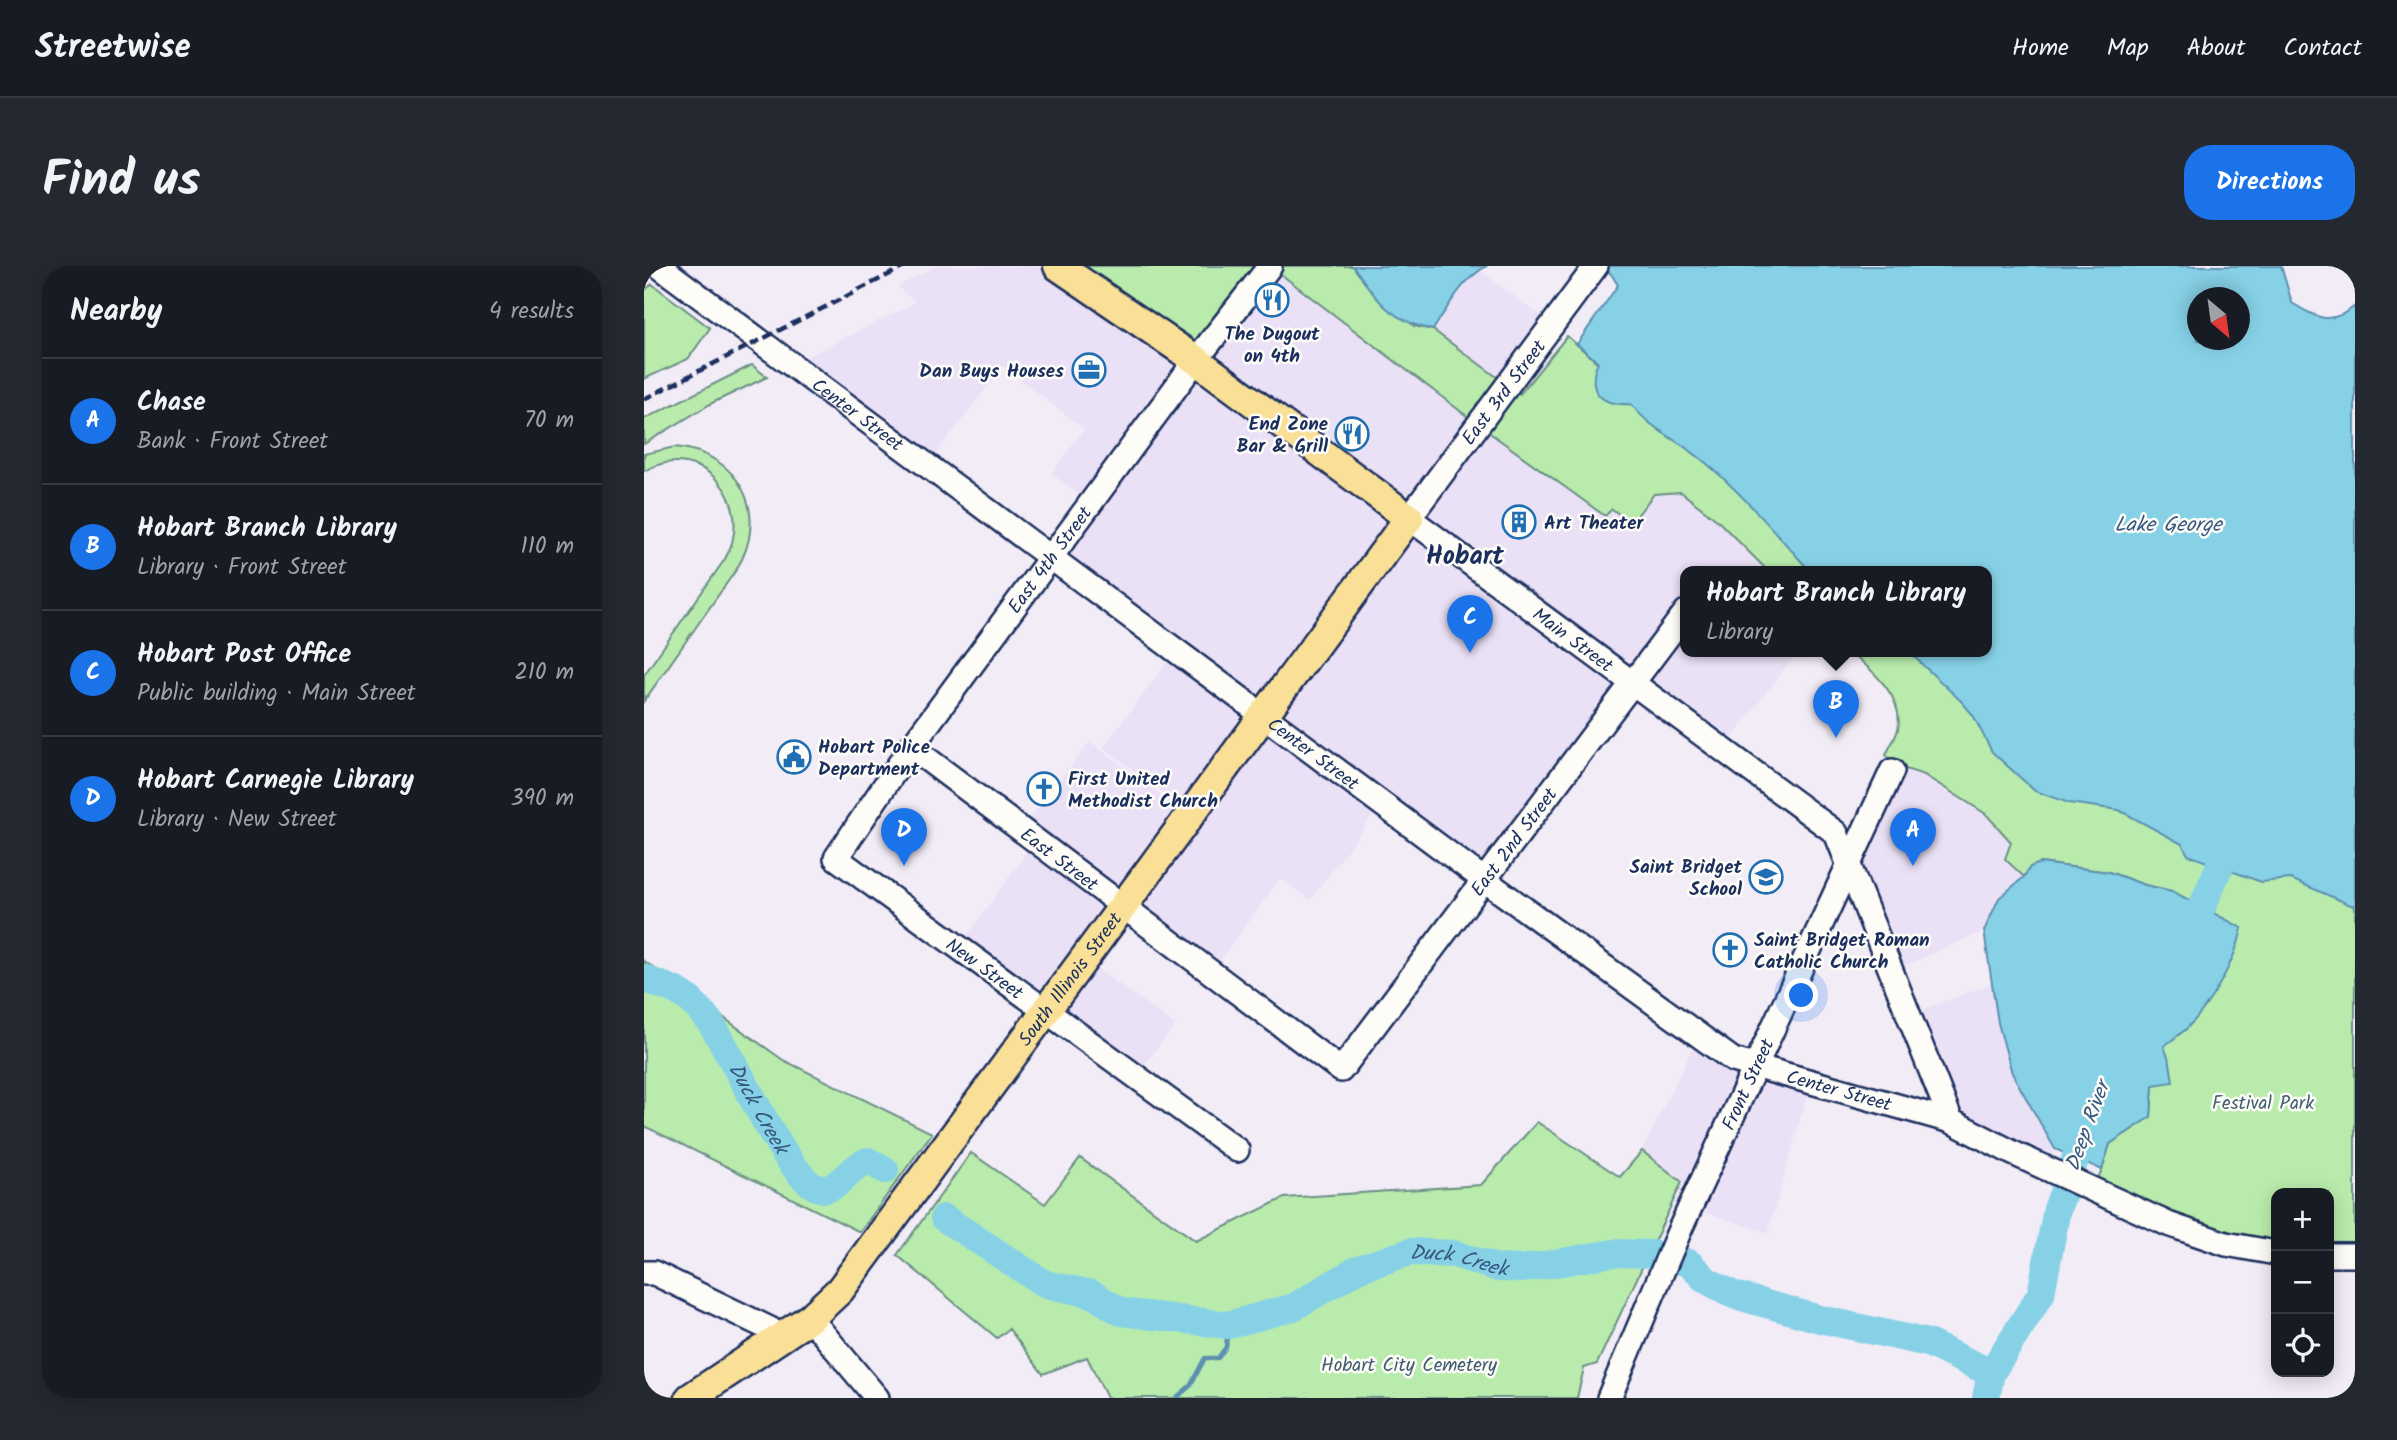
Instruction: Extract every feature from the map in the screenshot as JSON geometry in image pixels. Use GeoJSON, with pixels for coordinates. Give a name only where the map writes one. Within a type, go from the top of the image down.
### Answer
{"type":"FeatureCollection","features":[{"type":"Feature","properties":{"kind":"main road","name":"Main Street"},"geometry":{"type":"LineString","coordinates":[[1058,266],[1196,360],[1409,518]]}},
{"type":"Feature","properties":{"kind":"main road","name":"South Illinois Street"},"geometry":{"type":"LineString","coordinates":[[690,1398],[810,1318],[840,1290],[1409,518]]}},
{"type":"Feature","properties":{"kind":"street","name":"Center Street"},"geometry":{"type":"LineString","coordinates":[[659,266],[1483,879],[1733,1060],[1951,1121],[2013,1153],[2168,1224],[2226,1244],[2271,1252]]}},
{"type":"Feature","properties":{"kind":"street","name":"East 4th Street"},"geometry":{"type":"LineString","coordinates":[[836,858],[911,747],[1196,360],[1270,266]]}},
{"type":"Feature","properties":{"kind":"street","name":"East 3rd Street"},"geometry":{"type":"LineString","coordinates":[[1409,518],[1596,266]]}},
{"type":"Feature","properties":{"kind":"street","name":"Main Street"},"geometry":{"type":"LineString","coordinates":[[1409,518],[1836,833],[1951,1121]]}},
{"type":"Feature","properties":{"kind":"street","name":"East 2nd Street"},"geometry":{"type":"LineString","coordinates":[[1341,1070],[1680,618]]}},
{"type":"Feature","properties":{"kind":"street","name":"East Street"},"geometry":{"type":"LineString","coordinates":[[911,747],[1341,1070]]}},
{"type":"Feature","properties":{"kind":"street","name":"Front Street"},"geometry":{"type":"LineString","coordinates":[[1609,1398],[1681,1227],[1892,771]]}},
{"type":"Feature","properties":{"kind":"street","name":"New Street"},"geometry":{"type":"LineString","coordinates":[[836,858],[1237,1150]]}},
{"type":"Feature","properties":{"kind":"street"},"geometry":{"type":"LineString","coordinates":[[2334,1255],[2355,1255]]}},
{"type":"Feature","properties":{"kind":"street"},"geometry":{"type":"LineString","coordinates":[[644,1273],[654,1273],[770,1329],[781,1337]]}},
{"type":"Feature","properties":{"kind":"street"},"geometry":{"type":"LineString","coordinates":[[810,1318],[877,1398]]}},
{"type":"Feature","properties":{"kind":"shaded area"},"geometry":{"type":"Polygon","coordinates":[[[936,266],[1053,266],[1628,682],[1483,876],[1053,558],[1090,502],[1051,474],[1084,429],[1003,367],[928,464],[793,364],[916,302],[897,287],[936,266]]]}},
{"type":"Feature","properties":{"kind":"shaded area"},"geometry":{"type":"Polygon","coordinates":[[[1270,266],[1476,423],[1408,514],[1195,356],[1270,266]]]}},
{"type":"Feature","properties":{"kind":"shaded area"},"geometry":{"type":"Polygon","coordinates":[[[1479,270],[1552,324],[1506,385],[1433,330],[1450,303],[1479,270]]]}},
{"type":"Feature","properties":{"kind":"shaded area"},"geometry":{"type":"Polygon","coordinates":[[[1481,426],[1631,523],[1654,494],[1681,492],[1718,521],[1763,566],[1680,566],[1680,657],[1793,657],[1724,749],[1412,518],[1481,426]]]}},
{"type":"Feature","properties":{"kind":"shaded area"},"geometry":{"type":"Polygon","coordinates":[[[1175,652],[1261,716],[1191,814],[1103,747],[1175,652]]]}},
{"type":"Feature","properties":{"kind":"shaded area"},"geometry":{"type":"Polygon","coordinates":[[[1266,719],[1381,805],[1310,900],[1280,879],[1212,971],[1125,907],[1266,719]]]}},
{"type":"Feature","properties":{"kind":"shaded area"},"geometry":{"type":"Polygon","coordinates":[[[1090,741],[1189,816],[1123,904],[1022,829],[1090,741]]]}},
{"type":"Feature","properties":{"kind":"shaded area"},"geometry":{"type":"Polygon","coordinates":[[[1896,766],[1924,775],[1987,815],[2011,842],[2005,859],[2024,877],[1999,898],[1984,931],[1893,971],[1852,867],[1896,766]]]}},
{"type":"Feature","properties":{"kind":"shaded area"},"geometry":{"type":"Polygon","coordinates":[[[1034,842],[1122,907],[1045,1011],[959,947],[1034,842]]]}},
{"type":"Feature","properties":{"kind":"shaded area"},"geometry":{"type":"Polygon","coordinates":[[[1087,961],[1176,1025],[1136,1075],[1048,1013],[1087,961]]]}},
{"type":"Feature","properties":{"kind":"shaded area"},"geometry":{"type":"Polygon","coordinates":[[[1993,983],[1998,1023],[2012,1073],[2055,1149],[2048,1167],[1953,1119],[1911,1014],[1993,983]]]}},
{"type":"Feature","properties":{"kind":"shaded area"},"geometry":{"type":"Polygon","coordinates":[[[1698,1037],[1753,1068],[1696,1192],[1642,1151],[1698,1037]]]}},
{"type":"Feature","properties":{"kind":"shaded area"},"geometry":{"type":"Polygon","coordinates":[[[1757,1069],[1810,1085],[1768,1233],[1692,1208],[1757,1069]]]}},
{"type":"Feature","properties":{"kind":"green space"},"geometry":{"type":"Polygon","coordinates":[[[1081,266],[1266,266],[1195,356],[1081,266]]]}},
{"type":"Feature","properties":{"kind":"green space"},"geometry":{"type":"Polygon","coordinates":[[[1270,266],[1353,266],[1365,283],[1414,326],[1433,330],[1520,394],[1567,336],[1830,566],[1763,566],[1718,521],[1681,492],[1654,494],[1631,523],[1612,509],[1605,516],[1476,423],[1270,266]]]}},
{"type":"Feature","properties":{"kind":"green space"},"geometry":{"type":"Polygon","coordinates":[[[652,284],[710,328],[688,359],[644,379],[644,291],[652,284]]]}},
{"type":"Feature","properties":{"kind":"green space"},"geometry":{"type":"Polygon","coordinates":[[[752,365],[767,377],[712,403],[644,444],[644,419],[752,365]]]}},
{"type":"Feature","properties":{"kind":"green space"},"geometry":{"type":"Polygon","coordinates":[[[675,447],[698,452],[717,461],[732,474],[743,490],[749,508],[750,528],[746,549],[736,570],[644,701],[644,675],[725,559],[733,538],[734,517],[729,498],[719,482],[704,470],[686,463],[666,463],[644,471],[644,454],[675,447]]]}},
{"type":"Feature","properties":{"kind":"green space","name":"Festival Park"},"geometry":{"type":"Polygon","coordinates":[[[1856,657],[1943,657],[2355,890],[2355,1250],[2334,1250],[2334,1188],[2271,1188],[2271,1246],[2223,1237],[2094,1186],[2110,1144],[2151,1117],[2153,1084],[2170,1063],[2163,1046],[2187,1028],[2172,891],[2109,872],[2041,863],[2030,867],[2024,877],[2005,859],[2011,842],[1986,814],[1924,775],[1896,766],[1886,755],[1896,736],[1899,717],[1892,696],[1856,657]]]}},
{"type":"Feature","properties":{"kind":"green space"},"geometry":{"type":"Polygon","coordinates":[[[644,961],[783,1060],[932,1133],[860,1232],[644,1126],[644,961]]]}},
{"type":"Feature","properties":{"kind":"green space","name":"Hobart City Cemetery"},"geometry":{"type":"Polygon","coordinates":[[[1537,1122],[1620,1177],[1642,1151],[1682,1182],[1597,1364],[1584,1368],[1577,1398],[1107,1398],[1087,1357],[1043,1374],[1009,1329],[997,1338],[897,1255],[971,1153],[1045,1204],[1080,1158],[1196,1241],[1284,1198],[1481,1185],[1537,1122]]]}},
{"type":"Feature","properties":{"kind":"water"},"geometry":{"type":"Polygon","coordinates":[[[1353,266],[1487,266],[1463,286],[1433,330],[1395,315],[1378,299],[1353,266]]]}},
{"type":"Feature","properties":{"kind":"water","name":"Lake George"},"geometry":{"type":"Polygon","coordinates":[[[1601,266],[2281,266],[2292,303],[2309,313],[2331,318],[2355,306],[2355,907],[2291,879],[2261,882],[2188,855],[2182,844],[2119,810],[2069,803],[2035,791],[1992,752],[1973,715],[1914,657],[1992,657],[1992,566],[1806,566],[1747,502],[1706,463],[1649,422],[1631,404],[1611,402],[1598,395],[1594,381],[1598,362],[1577,344],[1618,285],[1611,274],[1601,266]]]}},
{"type":"Feature","properties":{"kind":"water"},"geometry":{"type":"Polygon","coordinates":[[[2040,863],[2109,872],[2172,891],[2242,928],[2228,968],[2213,995],[2186,1029],[2164,1046],[2173,1082],[2153,1085],[2151,1117],[2110,1144],[2102,1170],[2055,1149],[2012,1073],[1998,1023],[1984,931],[1999,898],[2024,877],[2030,867],[2040,863]]]}},
{"type":"Feature","properties":{"kind":"waterway","name":"Deep River"},"geometry":{"type":"LineString","coordinates":[[2188,940],[2220,865]]}},
{"type":"Feature","properties":{"kind":"waterway","name":"Duck Creek"},"geometry":{"type":"LineString","coordinates":[[644,978],[682,994],[706,1017],[779,1144],[810,1183],[824,1189],[830,1188],[868,1161],[885,1170]]}},
{"type":"Feature","properties":{"kind":"waterway","name":"Deep River"},"geometry":{"type":"LineString","coordinates":[[1986,1398],[1991,1373],[2041,1294],[2057,1209],[2089,1122]]}},
{"type":"Feature","properties":{"kind":"waterway","name":"Duck Creek"},"geometry":{"type":"LineString","coordinates":[[944,1218],[1045,1284],[1092,1294],[1121,1312],[1228,1325],[1294,1307],[1358,1269],[1410,1252],[1454,1254],[1498,1268],[1522,1269],[1613,1253],[1653,1254],[1689,1263],[1706,1280],[1734,1295],[1820,1319],[1928,1343],[1991,1373]]}},
{"type":"Feature","properties":{"kind":"waterway"},"geometry":{"type":"LineString","coordinates":[[1176,1398],[1190,1386],[1205,1358],[1218,1358],[1226,1347],[1228,1325]]}},
{"type":"Feature","properties":{"kind":"railway"},"geometry":{"type":"LineString","coordinates":[[644,399],[906,266]]}},
{"type":"Feature","properties":{"kind":"place","name":"The Dugout on 4th"},"geometry":{"type":"Point","coordinates":[1272,300]}},
{"type":"Feature","properties":{"kind":"place","name":"Dan Buys Houses"},"geometry":{"type":"Point","coordinates":[1089,370]}},
{"type":"Feature","properties":{"kind":"place","name":"End Zone Bar & Grill"},"geometry":{"type":"Point","coordinates":[1352,434]}},
{"type":"Feature","properties":{"kind":"place","name":"Art Theater"},"geometry":{"type":"Point","coordinates":[1519,522]}},
{"type":"Feature","properties":{"kind":"place","name":"Hobart Post Office"},"geometry":{"type":"Point","coordinates":[1470,653]}},
{"type":"Feature","properties":{"kind":"place","name":"Hobart Branch Library"},"geometry":{"type":"Point","coordinates":[1836,738]}},
{"type":"Feature","properties":{"kind":"place","name":"Hobart Police Department"},"geometry":{"type":"Point","coordinates":[794,757]}},
{"type":"Feature","properties":{"kind":"place","name":"First United Methodist Church"},"geometry":{"type":"Point","coordinates":[1044,789]}},
{"type":"Feature","properties":{"kind":"place","name":"Hobart Carnegie Library"},"geometry":{"type":"Point","coordinates":[904,866]}},
{"type":"Feature","properties":{"kind":"place","name":"Chase"},"geometry":{"type":"Point","coordinates":[1913,866]}},
{"type":"Feature","properties":{"kind":"place","name":"Saint Bridget School"},"geometry":{"type":"Point","coordinates":[1766,877]}},
{"type":"Feature","properties":{"kind":"place","name":"Saint Bridget Roman Catholic Church"},"geometry":{"type":"Point","coordinates":[1730,950]}},
{"type":"Feature","properties":{"kind":"district","name":"Hobart"},"geometry":{"type":"Point","coordinates":[1465,555]}}]}
